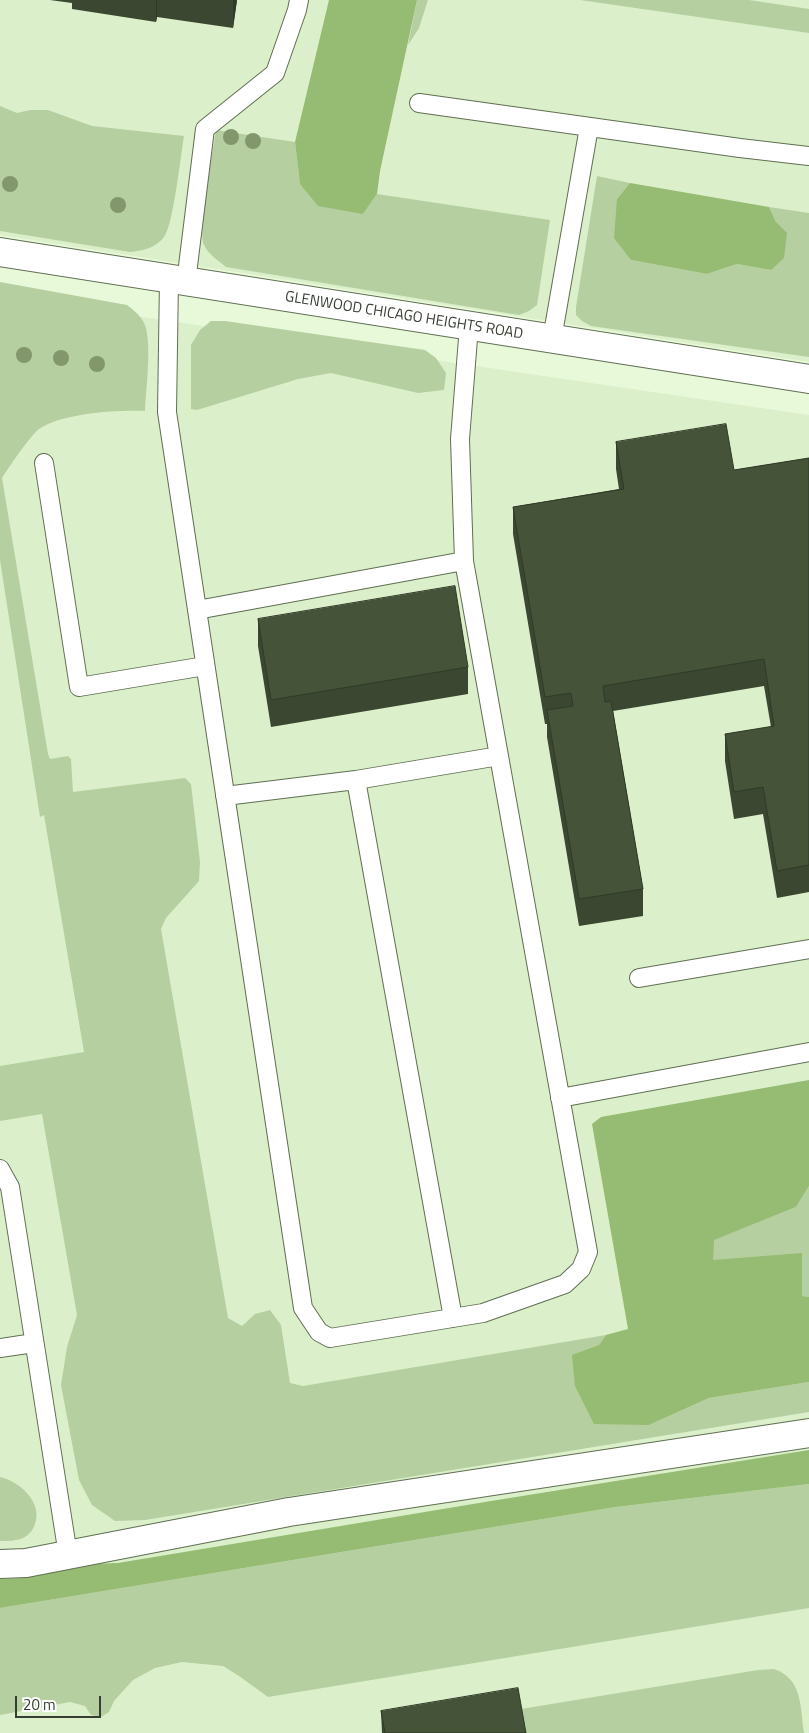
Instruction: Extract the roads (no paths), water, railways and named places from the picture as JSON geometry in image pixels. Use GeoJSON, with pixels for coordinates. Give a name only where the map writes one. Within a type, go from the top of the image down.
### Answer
{"type":"FeatureCollection","features":[{"type":"Feature","properties":{"kind":"street","name":"GLENWOOD CHICAGO HEIGHTS ROAD"},"geometry":{"type":"LineString","coordinates":[[0,252],[809,379]]}},
{"type":"Feature","properties":{"kind":"street"},"geometry":{"type":"LineString","coordinates":[[0,1564],[26,1563],[289,1512],[809,1433]]}},
{"type":"Feature","properties":{"kind":"lane"},"geometry":{"type":"LineString","coordinates":[[299,0],[298,10],[275,73],[205,129],[178,280],[167,412],[303,1308],[319,1332],[330,1338],[484,1313],[565,1284],[581,1269],[588,1252],[464,561],[460,439],[469,326]]}},
{"type":"Feature","properties":{"kind":"lane"},"geometry":{"type":"LineString","coordinates":[[419,104],[809,156]]}},
{"type":"Feature","properties":{"kind":"lane"},"geometry":{"type":"LineString","coordinates":[[552,339],[589,127]]}},
{"type":"Feature","properties":{"kind":"lane"},"geometry":{"type":"LineString","coordinates":[[44,463],[79,687],[205,666]]}},
{"type":"Feature","properties":{"kind":"lane"},"geometry":{"type":"LineString","coordinates":[[197,610],[464,561]]}},
{"type":"Feature","properties":{"kind":"lane"},"geometry":{"type":"LineString","coordinates":[[225,796],[356,780],[499,756]]}},
{"type":"Feature","properties":{"kind":"lane"},"geometry":{"type":"LineString","coordinates":[[356,780],[452,1318]]}},
{"type":"Feature","properties":{"kind":"lane"},"geometry":{"type":"LineString","coordinates":[[639,978],[809,949]]}},
{"type":"Feature","properties":{"kind":"lane"},"geometry":{"type":"LineString","coordinates":[[560,1098],[809,1052]]}},
{"type":"Feature","properties":{"kind":"lane"},"geometry":{"type":"LineString","coordinates":[[0,1169],[10,1187],[68,1555]]}},
{"type":"Feature","properties":{"kind":"lane"},"geometry":{"type":"LineString","coordinates":[[0,1348],[34,1343]]}}]}
